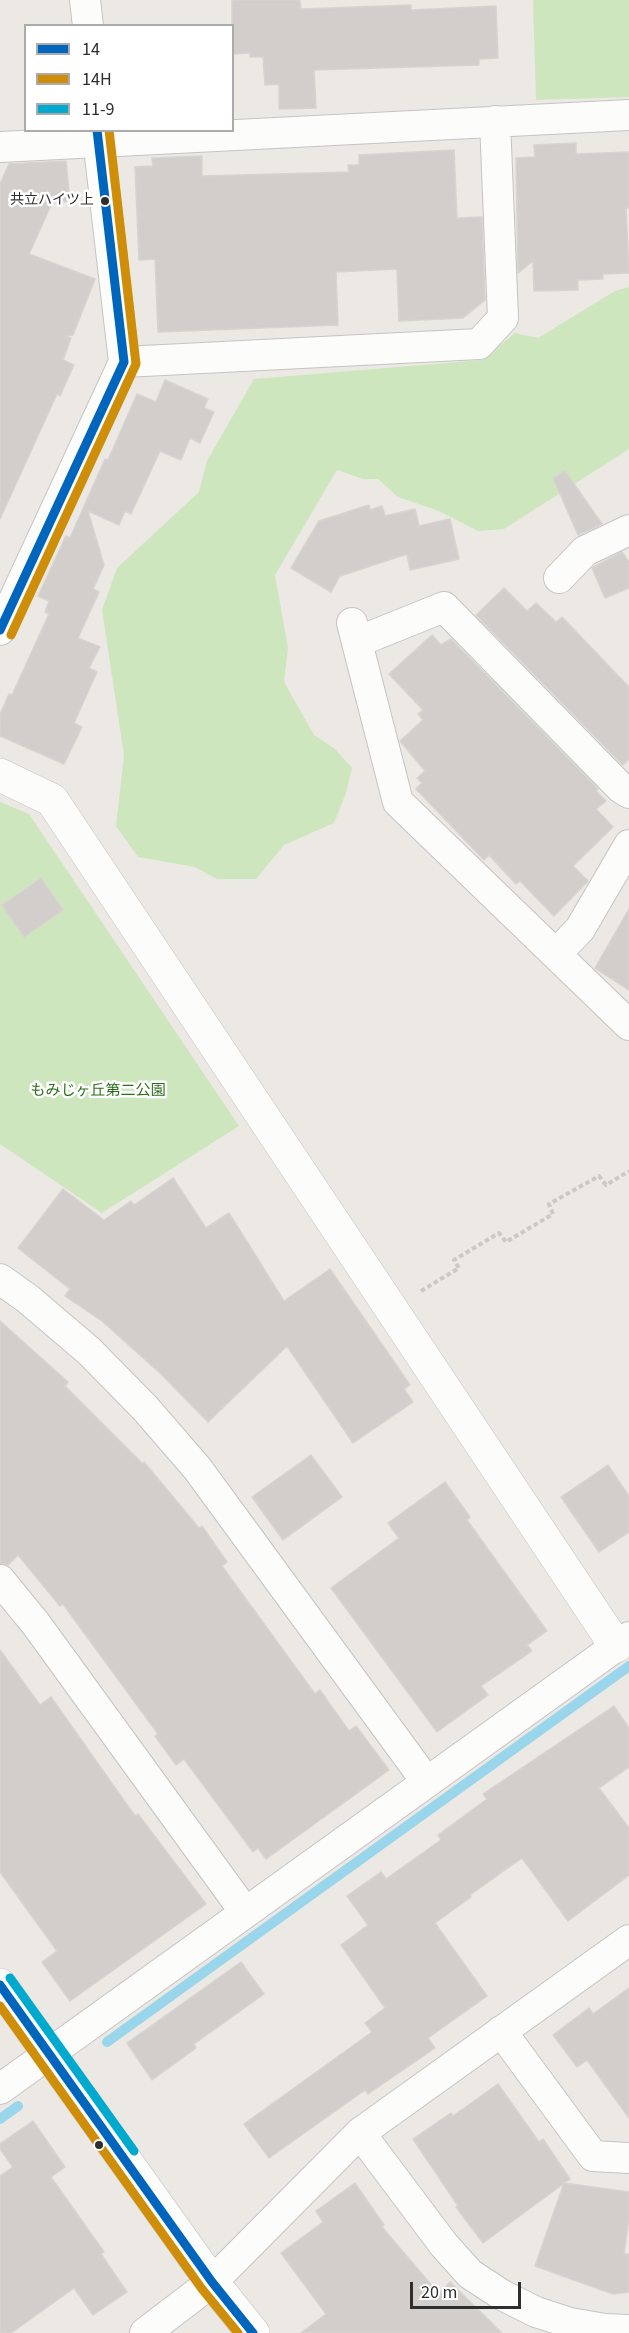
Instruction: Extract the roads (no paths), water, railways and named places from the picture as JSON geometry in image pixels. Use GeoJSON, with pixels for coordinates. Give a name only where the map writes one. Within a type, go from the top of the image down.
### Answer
{"type":"FeatureCollection","features":[{"type":"Feature","properties":{"kind":"street"},"geometry":{"type":"LineString","coordinates":[[85,0],[88,24]]}},
{"type":"Feature","properties":{"kind":"street"},"geometry":{"type":"LineString","coordinates":[[234,131],[629,115]]}},
{"type":"Feature","properties":{"kind":"street"},"geometry":{"type":"LineString","coordinates":[[124,362],[478,344],[503,318],[495,121]]}},
{"type":"Feature","properties":{"kind":"street"},"geometry":{"type":"LineString","coordinates":[[0,147],[97,136],[203,132]]}},
{"type":"Feature","properties":{"kind":"street"},"geometry":{"type":"LineString","coordinates":[[0,630],[124,362],[97,136]]}},
{"type":"Feature","properties":{"kind":"street"},"geometry":{"type":"LineString","coordinates":[[559,578],[585,551],[629,530]]}},
{"type":"Feature","properties":{"kind":"street"},"geometry":{"type":"LineString","coordinates":[[629,793],[621,788],[444,607],[354,632],[398,802],[629,1025]]}},
{"type":"Feature","properties":{"kind":"street"},"geometry":{"type":"LineString","coordinates":[[0,775],[52,800],[392,1309],[624,1650],[426,1781],[0,2089]]}},
{"type":"Feature","properties":{"kind":"street"},"geometry":{"type":"LineString","coordinates":[[556,954],[580,929],[629,845]]}},
{"type":"Feature","properties":{"kind":"street"},"geometry":{"type":"LineString","coordinates":[[0,1279],[28,1299],[88,1351],[145,1408],[197,1468],[426,1781]]}},
{"type":"Feature","properties":{"kind":"street"},"geometry":{"type":"LineString","coordinates":[[0,1580],[36,1624],[245,1912]]}},
{"type":"Feature","properties":{"kind":"street"},"geometry":{"type":"LineString","coordinates":[[144,2333],[212,2282],[360,2133],[629,1940]]}},
{"type":"Feature","properties":{"kind":"street"},"geometry":{"type":"LineString","coordinates":[[0,1985],[212,2282],[253,2333]]}},
{"type":"Feature","properties":{"kind":"street"},"geometry":{"type":"LineString","coordinates":[[501,2031],[593,2156],[629,2158]]}},
{"type":"Feature","properties":{"kind":"street"},"geometry":{"type":"LineString","coordinates":[[360,2133],[444,2246],[470,2274],[502,2295],[536,2312],[570,2323],[605,2329],[629,2330]]}},
{"type":"Feature","properties":{"kind":"waterway"},"geometry":{"type":"LineString","coordinates":[[107,2042],[629,1666]]}},
{"type":"Feature","properties":{"kind":"waterway"},"geometry":{"type":"LineString","coordinates":[[0,2119],[18,2106]]}},
{"type":"Feature","properties":{"kind":"place","name":"共立ハイツ上"},"geometry":{"type":"Point","coordinates":[105,201]}},
{"type":"Feature","properties":{"kind":"park label","name":"もみじヶ丘第二公園"},"geometry":{"type":"Point","coordinates":[98,1092]}}]}
